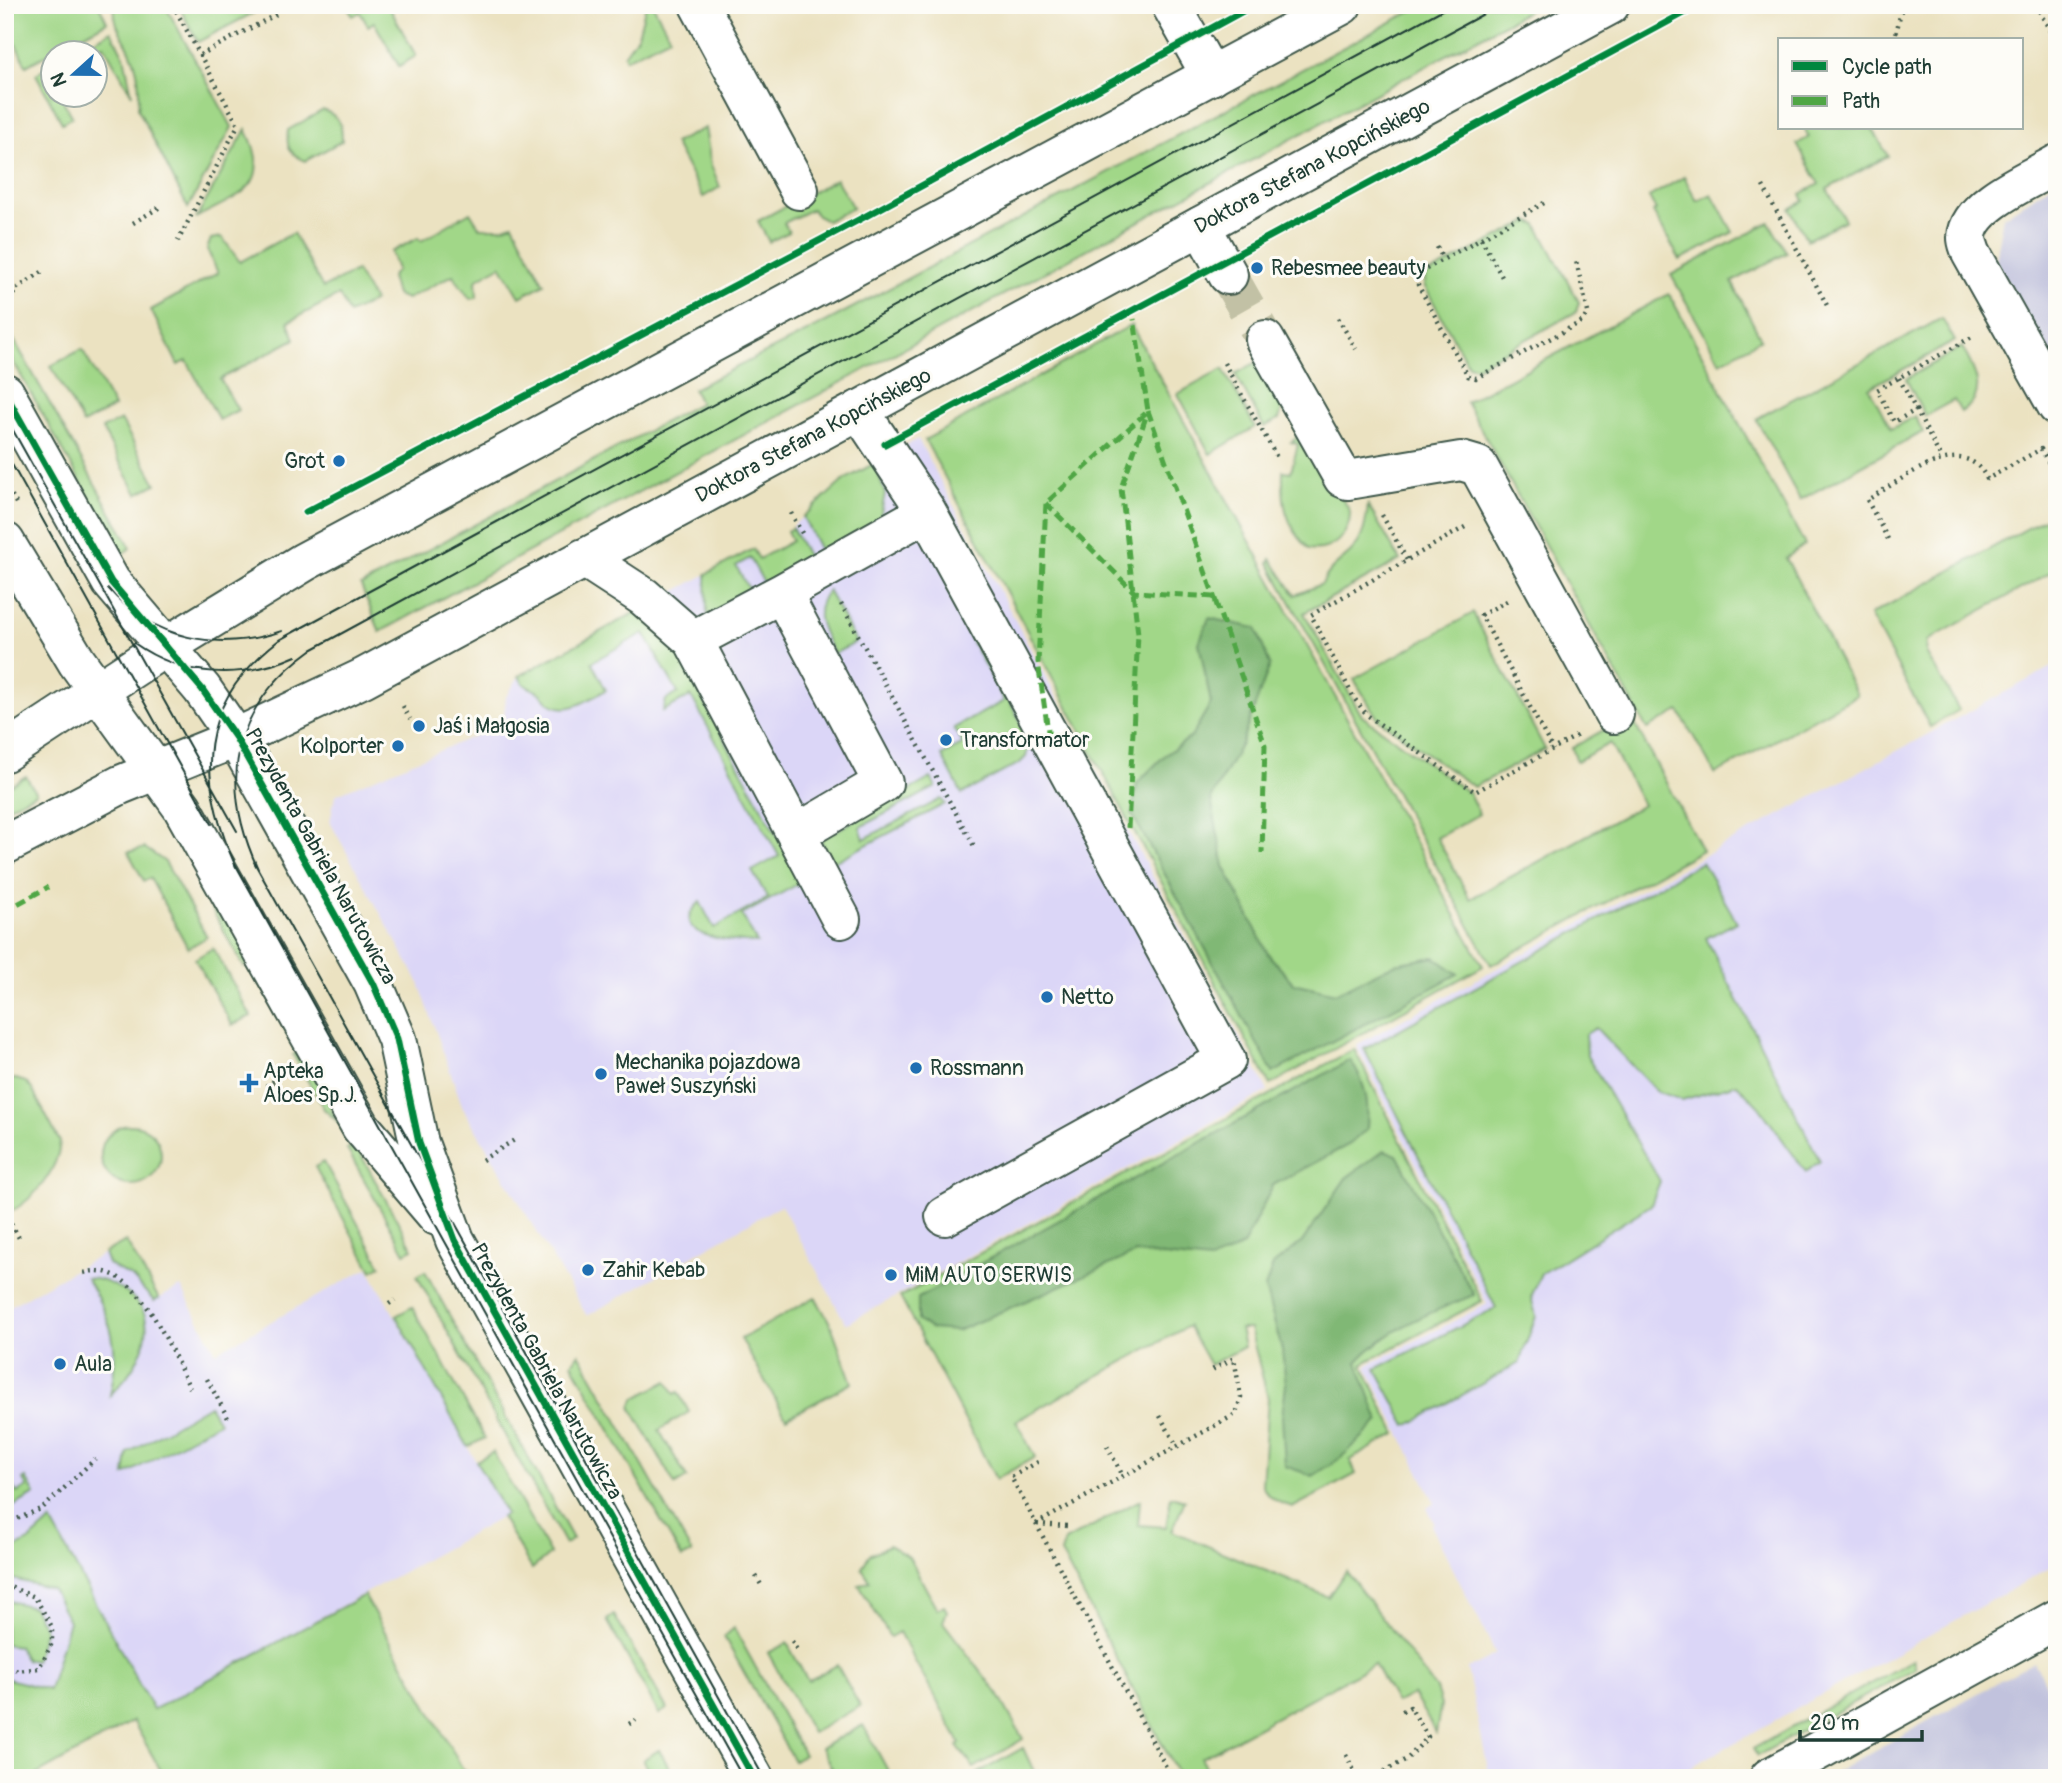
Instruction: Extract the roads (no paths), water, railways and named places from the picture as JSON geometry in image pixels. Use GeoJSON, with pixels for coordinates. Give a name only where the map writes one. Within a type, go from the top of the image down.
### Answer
{"type":"FeatureCollection","features":[{"type":"Feature","properties":{"kind":"main road"},"geometry":{"type":"LineString","coordinates":[[699,5],[799,190]]}},
{"type":"Feature","properties":{"kind":"main road"},"geometry":{"type":"LineString","coordinates":[[1171,5],[1211,76]]}},
{"type":"Feature","properties":{"kind":"main road"},"geometry":{"type":"LineString","coordinates":[[5,752],[165,647],[357,533],[1342,5]]}},
{"type":"Feature","properties":{"kind":"main road","name":"Doktora Stefana Kopcińskiego"},"geometry":{"type":"LineString","coordinates":[[5,845],[86,801],[154,769],[236,738],[363,678],[1610,5]]}},
{"type":"Feature","properties":{"kind":"main road"},"geometry":{"type":"LineString","coordinates":[[2057,164],[2007,193],[1991,199],[1972,223],[1966,237],[1971,253],[2057,405]]}},
{"type":"Feature","properties":{"kind":"main road"},"geometry":{"type":"LineString","coordinates":[[1201,226],[1228,275]]}},
{"type":"Feature","properties":{"kind":"main road"},"geometry":{"type":"LineString","coordinates":[[1265,341],[1343,478],[1362,478],[1461,461],[1478,466],[1614,714]]}},
{"type":"Feature","properties":{"kind":"main road","name":"Prezydenta Gabriela Narutowicza"},"geometry":{"type":"LineString","coordinates":[[5,393],[111,582],[202,689],[236,738],[386,1009],[403,1063],[419,1143],[455,1240],[754,1778]]}},
{"type":"Feature","properties":{"kind":"main road"},"geometry":{"type":"LineString","coordinates":[[859,410],[927,512],[1226,1060],[944,1216]]}},
{"type":"Feature","properties":{"kind":"main road"},"geometry":{"type":"LineString","coordinates":[[693,640],[927,512]]}},
{"type":"Feature","properties":{"kind":"main road","name":"Prezydenta Gabriela Narutowicza"},"geometry":{"type":"LineString","coordinates":[[5,542],[59,635],[200,838],[361,1128],[455,1240]]}},
{"type":"Feature","properties":{"kind":"main road"},"geometry":{"type":"LineString","coordinates":[[584,558],[644,597],[693,640],[841,919]]}},
{"type":"Feature","properties":{"kind":"main road"},"geometry":{"type":"LineString","coordinates":[[782,593],[883,783],[796,834]]}},
{"type":"Feature","properties":{"kind":"main road"},"geometry":{"type":"LineString","coordinates":[[1769,1778],[2057,1619]]}},
{"type":"Feature","properties":{"kind":"tunnel"},"geometry":{"type":"LineString","coordinates":[[1228,275],[1265,340]]}},
{"type":"Feature","properties":{"kind":"tram line"},"geometry":{"type":"LineString","coordinates":[[236,867],[214,803],[210,772],[211,744],[218,716],[232,690],[252,664],[279,640],[1451,5]]}},
{"type":"Feature","properties":{"kind":"tram line"},"geometry":{"type":"LineString","coordinates":[[258,869],[238,806],[236,777],[240,748],[249,721],[264,696],[284,672],[311,650],[1500,5]]}},
{"type":"Feature","properties":{"kind":"tram line"},"geometry":{"type":"LineString","coordinates":[[5,416],[237,831]]}},
{"type":"Feature","properties":{"kind":"tram line"},"geometry":{"type":"LineString","coordinates":[[5,452],[212,824]]}},
{"type":"Feature","properties":{"kind":"tram line"},"geometry":{"type":"LineString","coordinates":[[108,588],[145,620],[188,637],[234,640],[282,631]]}},
{"type":"Feature","properties":{"kind":"tram line"},"geometry":{"type":"LineString","coordinates":[[134,643],[172,663],[213,672],[255,669],[296,656]]}},
{"type":"Feature","properties":{"kind":"tram line"},"geometry":{"type":"LineString","coordinates":[[233,860],[743,1778]]}},
{"type":"Feature","properties":{"kind":"tram line"},"geometry":{"type":"LineString","coordinates":[[254,862],[764,1778]]}},
{"type":"Feature","properties":{"kind":"place","name":"Rebesmee beauty"},"geometry":{"type":"Point","coordinates":[1257,268]}},
{"type":"Feature","properties":{"kind":"place","name":"Grot"},"geometry":{"type":"Point","coordinates":[339,461]}},
{"type":"Feature","properties":{"kind":"place","name":"Jaś i Małgosia"},"geometry":{"type":"Point","coordinates":[419,726]}},
{"type":"Feature","properties":{"kind":"place","name":"Transformator"},"geometry":{"type":"Point","coordinates":[946,740]}},
{"type":"Feature","properties":{"kind":"place","name":"Kolporter"},"geometry":{"type":"Point","coordinates":[398,746]}},
{"type":"Feature","properties":{"kind":"place","name":"Netto"},"geometry":{"type":"Point","coordinates":[1047,997]}},
{"type":"Feature","properties":{"kind":"place","name":"Rossmann"},"geometry":{"type":"Point","coordinates":[916,1068]}},
{"type":"Feature","properties":{"kind":"place","name":"Mechanika pojazdowa Paweł Suszyński"},"geometry":{"type":"Point","coordinates":[601,1074]}},
{"type":"Feature","properties":{"kind":"place","name":"Apteka Aloes Sp.J."},"geometry":{"type":"Point","coordinates":[249,1083]}},
{"type":"Feature","properties":{"kind":"place","name":"Zahir Kebab"},"geometry":{"type":"Point","coordinates":[588,1270]}},
{"type":"Feature","properties":{"kind":"place","name":"MiM AUTO SERWIS"},"geometry":{"type":"Point","coordinates":[891,1275]}},
{"type":"Feature","properties":{"kind":"place","name":"Aula"},"geometry":{"type":"Point","coordinates":[60,1364]}}]}
